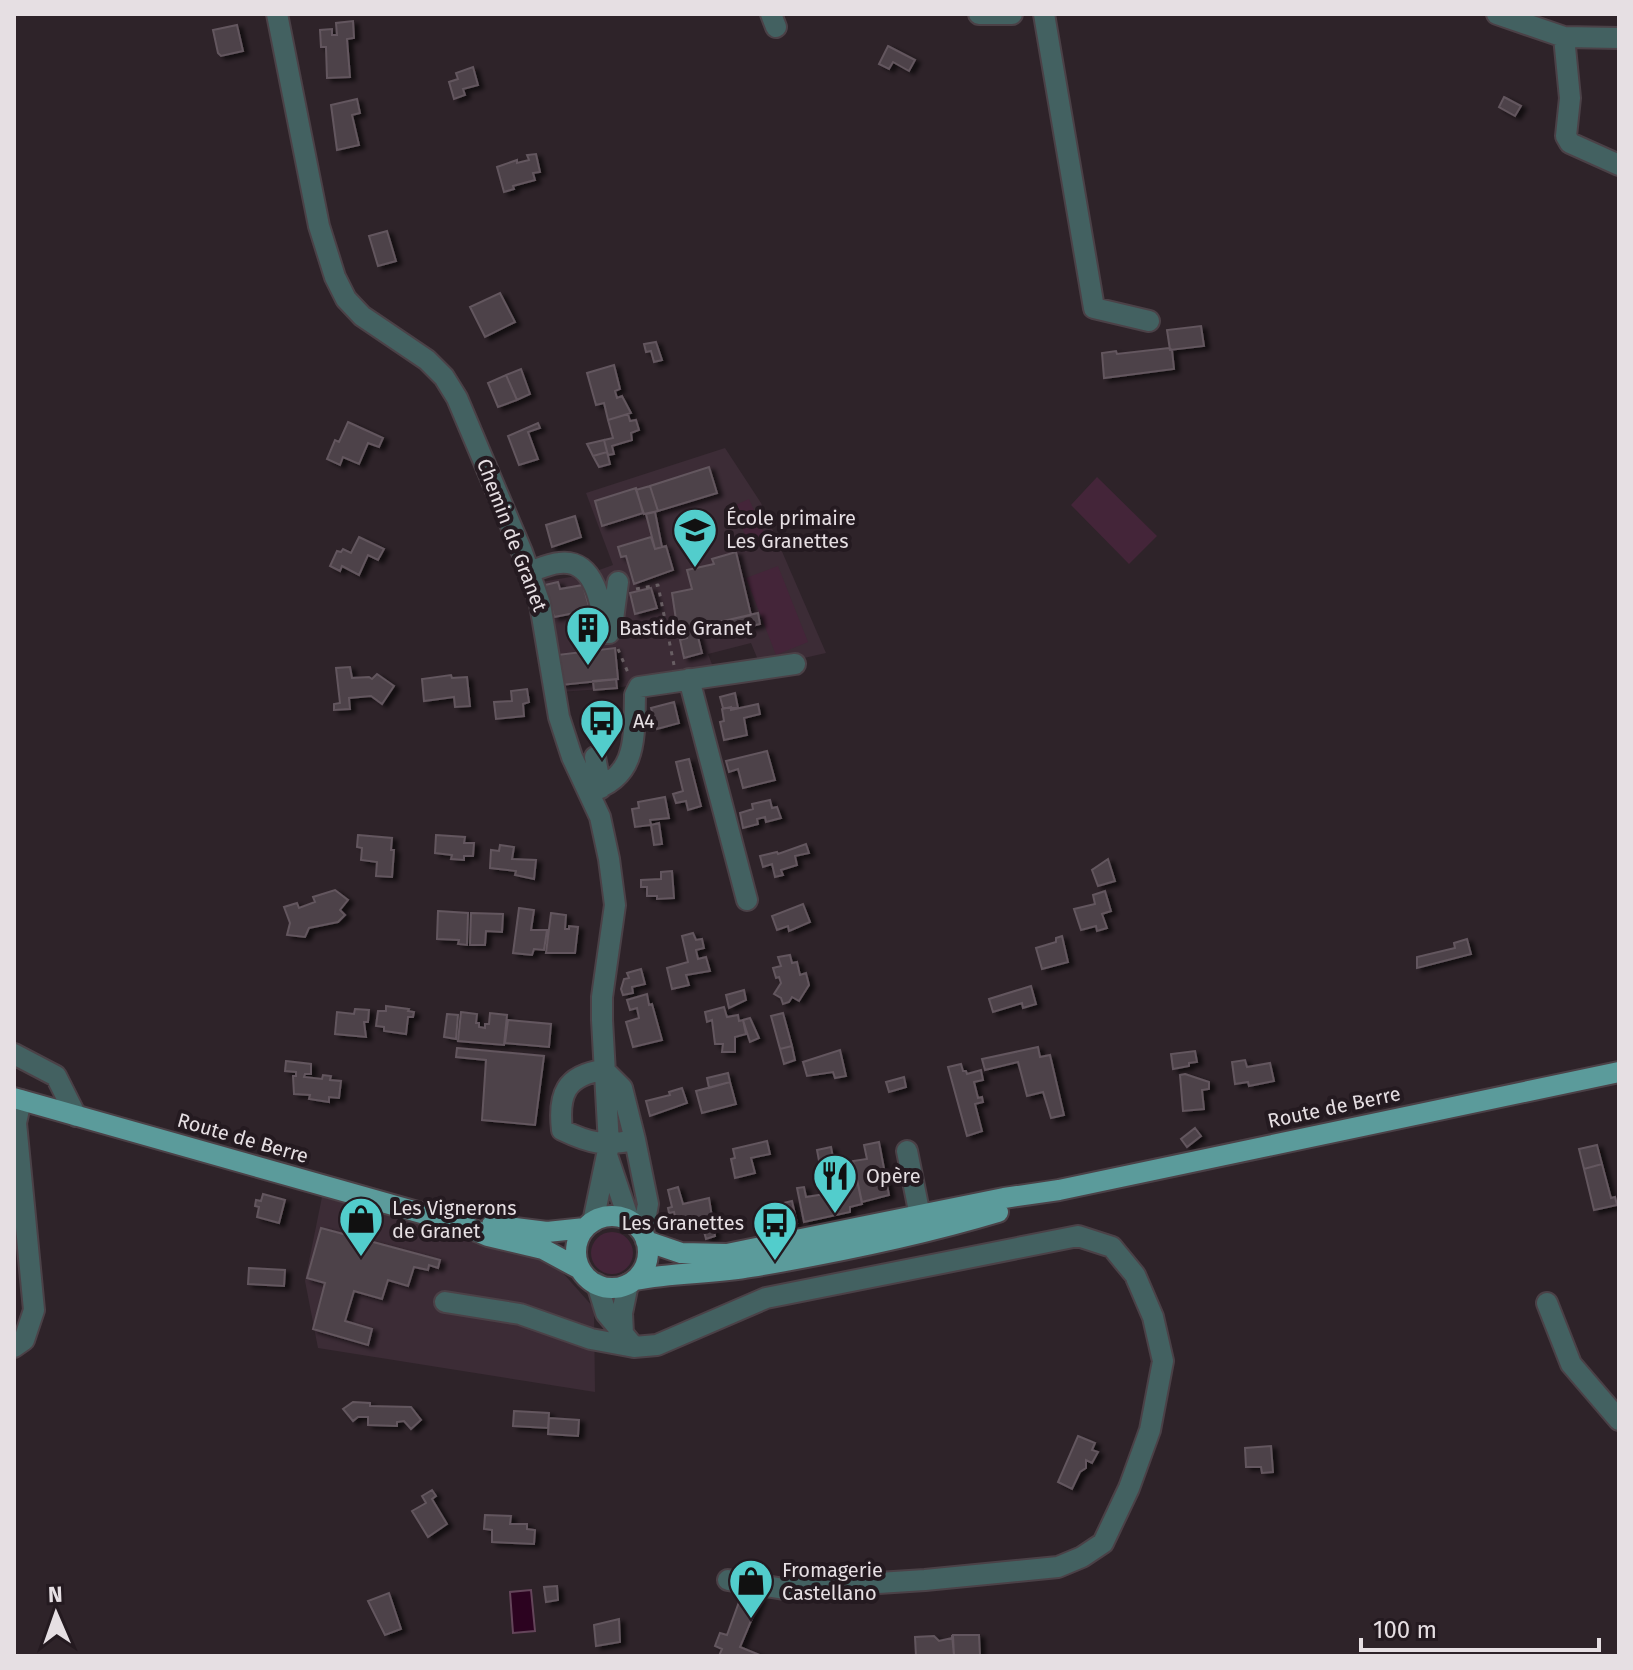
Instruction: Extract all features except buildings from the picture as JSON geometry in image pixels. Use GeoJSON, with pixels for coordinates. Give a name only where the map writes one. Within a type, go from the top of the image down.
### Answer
{"type":"FeatureCollection","features":[{"type":"Feature","properties":{"kind":"main road","name":"Route de Berre"},"geometry":{"type":"LineString","coordinates":[[639,1231],[681,1253],[727,1254],[1004,1198],[1059,1190],[1619,1072]]}},
{"type":"Feature","properties":{"kind":"main road","name":"Route de Berre"},"geometry":{"type":"LineString","coordinates":[[17,1099],[460,1224],[488,1236],[543,1249],[580,1269]]}},
{"type":"Feature","properties":{"kind":"main road","name":"Route de Berre"},"geometry":{"type":"LineString","coordinates":[[632,1282],[658,1275],[749,1267],[951,1226],[1059,1190]]}},
{"type":"Feature","properties":{"kind":"main road"},"geometry":{"type":"LineString","coordinates":[[611,1216],[639,1231],[648,1258],[632,1282],[607,1287],[597,1284],[580,1269],[577,1247],[589,1225],[611,1216]]}},
{"type":"Feature","properties":{"kind":"main road","name":"Route de Berre"},"geometry":{"type":"LineString","coordinates":[[460,1224],[484,1223],[547,1232],[589,1225]]}},
{"type":"Feature","properties":{"kind":"street","name":"Chemin de Granet"},"geometry":{"type":"LineString","coordinates":[[277,14],[319,226],[335,277],[346,299],[362,316],[427,360],[444,377],[457,398],[544,615],[559,717],[572,757],[595,789],[615,905],[602,997],[608,1152],[589,1225]]}},
{"type":"Feature","properties":{"kind":"street"},"geometry":{"type":"LineString","coordinates":[[979,14],[1012,14]]}},
{"type":"Feature","properties":{"kind":"street"},"geometry":{"type":"LineString","coordinates":[[1044,14],[1094,308],[1149,321]]}},
{"type":"Feature","properties":{"kind":"street"},"geometry":{"type":"LineString","coordinates":[[1497,14],[1564,37],[1619,38]]}},
{"type":"Feature","properties":{"kind":"street"},"geometry":{"type":"LineString","coordinates":[[1564,37],[1570,98],[1566,136],[1570,143],[1619,165]]}},
{"type":"Feature","properties":{"kind":"street"},"geometry":{"type":"LineString","coordinates":[[529,572],[561,562],[572,564],[588,574],[596,588],[605,633],[609,633],[612,627],[626,586]]}},
{"type":"Feature","properties":{"kind":"street"},"geometry":{"type":"LineString","coordinates":[[595,757],[595,789],[606,786],[621,773],[632,752],[636,690],[682,676],[795,664]]}},
{"type":"Feature","properties":{"kind":"street"},"geometry":{"type":"LineString","coordinates":[[682,676],[747,900]]}},
{"type":"Feature","properties":{"kind":"street"},"geometry":{"type":"LineString","coordinates":[[14,1054],[56,1076],[76,1116]]}},
{"type":"Feature","properties":{"kind":"street"},"geometry":{"type":"LineString","coordinates":[[635,1140],[608,1152],[562,1130],[559,1107],[568,1084],[589,1072],[604,1070],[622,1088],[635,1140],[648,1204],[639,1231]]}},
{"type":"Feature","properties":{"kind":"street"},"geometry":{"type":"LineString","coordinates":[[14,1347],[24,1340],[34,1310],[16,1123],[17,1099]]}},
{"type":"Feature","properties":{"kind":"street"},"geometry":{"type":"LineString","coordinates":[[803,1256],[815,1246],[920,1222],[907,1151]]}},
{"type":"Feature","properties":{"kind":"street","name":"Chemin de Granet"},"geometry":{"type":"LineString","coordinates":[[608,1152],[639,1231]]}},
{"type":"Feature","properties":{"kind":"street"},"geometry":{"type":"LineString","coordinates":[[445,1302],[520,1314],[591,1339],[657,1345],[766,1298],[1078,1236],[1112,1247],[1135,1275],[1153,1317],[1163,1361],[1150,1430],[1129,1488],[1103,1543],[1082,1557],[1058,1567],[784,1589],[728,1580]]}},
{"type":"Feature","properties":{"kind":"street"},"geometry":{"type":"LineString","coordinates":[[629,1341],[622,1313],[632,1282]]}},
{"type":"Feature","properties":{"kind":"street"},"geometry":{"type":"LineString","coordinates":[[597,1284],[606,1313],[629,1341]]}},
{"type":"Feature","properties":{"kind":"street"},"geometry":{"type":"LineString","coordinates":[[1547,1303],[1571,1364],[1619,1420]]}},
{"type":"Feature","properties":{"kind":"path"},"geometry":{"type":"LineString","coordinates":[[626,586],[658,585],[666,627],[682,676]]}},
{"type":"Feature","properties":{"kind":"path"},"geometry":{"type":"LineString","coordinates":[[666,627],[676,625]]}},
{"type":"Feature","properties":{"kind":"path"},"geometry":{"type":"LineString","coordinates":[[619,652],[632,682]]}},
{"type":"Feature","properties":{"kind":"shaded area","name":"École primaire Les Granettes"},"geometry":{"type":"Polygon","coordinates":[[[725,448],[761,503],[826,653],[773,665],[758,660],[751,643],[708,654],[713,667],[709,670],[617,688],[559,692],[541,582],[588,574],[613,565],[586,493],[725,448]]]}},
{"type":"Feature","properties":{"kind":"shaded area"},"geometry":{"type":"Polygon","coordinates":[[[1097,477],[1157,536],[1129,564],[1071,505],[1097,477]]]}},
{"type":"Feature","properties":{"kind":"shaded area"},"geometry":{"type":"Polygon","coordinates":[[[749,499],[768,542],[751,549],[733,506],[749,499]]]}},
{"type":"Feature","properties":{"kind":"shaded area"},"geometry":{"type":"Polygon","coordinates":[[[778,566],[808,642],[776,655],[746,578],[778,566]]]}},
{"type":"Feature","properties":{"kind":"shaded area"},"geometry":{"type":"Polygon","coordinates":[[[322,1197],[555,1264],[594,1308],[595,1392],[318,1348],[305,1281],[322,1197]]]}},
{"type":"Feature","properties":{"kind":"shaded area"},"geometry":{"type":"Polygon","coordinates":[[[612,1232],[627,1238],[633,1253],[627,1268],[612,1274],[597,1268],[591,1253],[597,1238],[612,1232]]]}},
{"type":"Feature","properties":{"kind":"shaded area"},"geometry":{"type":"Polygon","coordinates":[[[531,1590],[535,1631],[513,1633],[510,1592],[531,1590]]]}},
{"type":"Feature","properties":{"kind":"place","name":"École primaire Les Granettes"},"geometry":{"type":"Point","coordinates":[695,569]}},
{"type":"Feature","properties":{"kind":"place","name":"Bastide Granet"},"geometry":{"type":"Point","coordinates":[588,667]}},
{"type":"Feature","properties":{"kind":"place","name":"A4"},"geometry":{"type":"Point","coordinates":[602,760]}},
{"type":"Feature","properties":{"kind":"place","name":"Opère"},"geometry":{"type":"Point","coordinates":[835,1215]}},
{"type":"Feature","properties":{"kind":"place","name":"Les Vignerons de Granet"},"geometry":{"type":"Point","coordinates":[361,1258]}},
{"type":"Feature","properties":{"kind":"place","name":"Les Granettes"},"geometry":{"type":"Point","coordinates":[775,1262]}},
{"type":"Feature","properties":{"kind":"place","name":"Fromagerie Castellano"},"geometry":{"type":"Point","coordinates":[751,1620]}}]}
